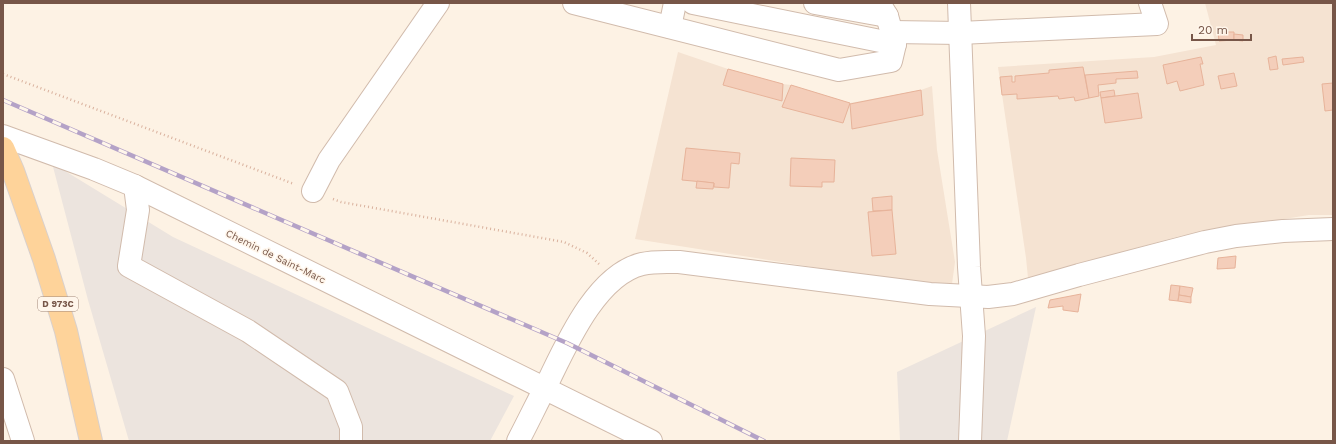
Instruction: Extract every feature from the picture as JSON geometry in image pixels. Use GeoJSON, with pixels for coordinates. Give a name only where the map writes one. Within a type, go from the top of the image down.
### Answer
{"type":"FeatureCollection","features":[{"type":"Feature","properties":{"kind":"main road","name":"D 973C"},"geometry":{"type":"LineString","coordinates":[[3,148],[13,171],[44,259],[66,331],[91,441]]}},
{"type":"Feature","properties":{"kind":"street"},"geometry":{"type":"LineString","coordinates":[[313,191],[329,160],[438,3]]}},
{"type":"Feature","properties":{"kind":"street"},"geometry":{"type":"LineString","coordinates":[[574,3],[839,70],[891,61],[888,24]]}},
{"type":"Feature","properties":{"kind":"street"},"geometry":{"type":"LineString","coordinates":[[670,27],[674,3]]}},
{"type":"Feature","properties":{"kind":"street"},"geometry":{"type":"LineString","coordinates":[[693,3],[960,33],[1157,24],[1150,3]]}},
{"type":"Feature","properties":{"kind":"street"},"geometry":{"type":"LineString","coordinates":[[815,3],[888,24]]}},
{"type":"Feature","properties":{"kind":"street"},"geometry":{"type":"LineString","coordinates":[[959,3],[969,267],[974,336],[970,441]]}},
{"type":"Feature","properties":{"kind":"street","name":"Chemin de Saint-Marc"},"geometry":{"type":"LineString","coordinates":[[3,136],[94,169],[135,186],[651,441]]}},
{"type":"Feature","properties":{"kind":"street"},"geometry":{"type":"LineString","coordinates":[[135,186],[138,210],[129,266],[248,331],[337,391],[351,427],[351,441]]}},
{"type":"Feature","properties":{"kind":"street"},"geometry":{"type":"LineString","coordinates":[[518,441],[567,343],[596,297],[615,278],[630,268],[642,264],[679,262],[708,264],[922,293],[972,298],[988,298],[1013,294],[1205,242],[1236,236],[1283,231],[1333,229]]}},
{"type":"Feature","properties":{"kind":"street"},"geometry":{"type":"LineString","coordinates":[[3,379],[23,441]]}},
{"type":"Feature","properties":{"kind":"shaded area"},"geometry":{"type":"Polygon","coordinates":[[[1205,3],[1333,3],[1333,215],[1309,215],[1180,236],[1028,278],[998,67],[1154,57],[1216,45],[1205,3]]]}},
{"type":"Feature","properties":{"kind":"shaded area"},"geometry":{"type":"Polygon","coordinates":[[[678,52],[728,69],[791,85],[850,103],[921,90],[932,86],[937,150],[955,262],[952,284],[936,285],[882,278],[635,239],[678,52]]]}},
{"type":"Feature","properties":{"kind":"shaded area"},"geometry":{"type":"Polygon","coordinates":[[[52,163],[173,237],[514,396],[490,441],[129,441],[88,300],[52,163]]]}},
{"type":"Feature","properties":{"kind":"shaded area"},"geometry":{"type":"Polygon","coordinates":[[[1036,307],[1007,441],[900,441],[897,372],[1036,307]]]}},
{"type":"Feature","properties":{"kind":"building"},"geometry":{"type":"Polygon","coordinates":[[[1218,32],[1234,32],[1234,40],[1219,41],[1218,32]]]}},
{"type":"Feature","properties":{"kind":"building"},"geometry":{"type":"Polygon","coordinates":[[[1234,34],[1243,35],[1243,41],[1234,40],[1234,34]]]}},
{"type":"Feature","properties":{"kind":"building"},"geometry":{"type":"Polygon","coordinates":[[[1276,56],[1278,69],[1270,70],[1268,58],[1276,56]]]}},
{"type":"Feature","properties":{"kind":"building"},"geometry":{"type":"Polygon","coordinates":[[[1201,57],[1203,64],[1200,64],[1204,85],[1180,91],[1177,81],[1167,84],[1163,65],[1201,57]]]}},
{"type":"Feature","properties":{"kind":"building"},"geometry":{"type":"Polygon","coordinates":[[[1303,57],[1304,62],[1283,65],[1282,59],[1303,57]]]}},
{"type":"Feature","properties":{"kind":"building"},"geometry":{"type":"Polygon","coordinates":[[[1083,67],[1089,98],[1075,101],[1074,97],[1059,99],[1058,96],[1017,99],[1017,94],[1002,95],[1000,77],[1012,76],[1012,82],[1015,82],[1015,76],[1049,73],[1049,70],[1083,67]]]}},
{"type":"Feature","properties":{"kind":"building"},"geometry":{"type":"Polygon","coordinates":[[[728,69],[783,84],[782,101],[723,85],[728,69]]]}},
{"type":"Feature","properties":{"kind":"building"},"geometry":{"type":"Polygon","coordinates":[[[1137,71],[1138,78],[1116,79],[1116,83],[1098,85],[1099,96],[1089,98],[1085,75],[1137,71]]]}},
{"type":"Feature","properties":{"kind":"building"},"geometry":{"type":"Polygon","coordinates":[[[1234,73],[1237,86],[1221,89],[1218,76],[1234,73]]]}},
{"type":"Feature","properties":{"kind":"building"},"geometry":{"type":"Polygon","coordinates":[[[1333,83],[1333,110],[1325,111],[1322,84],[1333,83]]]}},
{"type":"Feature","properties":{"kind":"building"},"geometry":{"type":"Polygon","coordinates":[[[791,85],[850,103],[843,123],[782,107],[791,85]]]}},
{"type":"Feature","properties":{"kind":"building"},"geometry":{"type":"Polygon","coordinates":[[[921,90],[923,115],[852,129],[850,104],[921,90]]]}},
{"type":"Feature","properties":{"kind":"building"},"geometry":{"type":"Polygon","coordinates":[[[1114,90],[1115,96],[1101,98],[1100,92],[1114,90]]]}},
{"type":"Feature","properties":{"kind":"building"},"geometry":{"type":"Polygon","coordinates":[[[1138,93],[1142,118],[1105,123],[1101,98],[1138,93]]]}},
{"type":"Feature","properties":{"kind":"building"},"geometry":{"type":"Polygon","coordinates":[[[686,148],[740,153],[739,164],[731,163],[729,188],[714,187],[714,183],[682,180],[686,148]]]}},
{"type":"Feature","properties":{"kind":"building"},"geometry":{"type":"Polygon","coordinates":[[[791,158],[835,160],[834,182],[822,182],[822,187],[790,186],[791,158]]]}},
{"type":"Feature","properties":{"kind":"building"},"geometry":{"type":"Polygon","coordinates":[[[697,181],[714,183],[713,189],[696,188],[697,181]]]}},
{"type":"Feature","properties":{"kind":"building"},"geometry":{"type":"Polygon","coordinates":[[[892,196],[892,210],[873,211],[872,198],[892,196]]]}},
{"type":"Feature","properties":{"kind":"building"},"geometry":{"type":"Polygon","coordinates":[[[892,210],[896,254],[872,256],[868,212],[892,210]]]}},
{"type":"Feature","properties":{"kind":"building"},"geometry":{"type":"Polygon","coordinates":[[[1236,256],[1235,268],[1217,269],[1218,258],[1236,256]]]}},
{"type":"Feature","properties":{"kind":"building"},"geometry":{"type":"Polygon","coordinates":[[[1171,285],[1180,286],[1178,301],[1169,300],[1171,285]]]}},
{"type":"Feature","properties":{"kind":"building"},"geometry":{"type":"Polygon","coordinates":[[[1180,286],[1193,288],[1191,297],[1179,295],[1180,286]]]}},
{"type":"Feature","properties":{"kind":"building"},"geometry":{"type":"Polygon","coordinates":[[[1081,294],[1078,312],[1063,310],[1063,306],[1048,308],[1050,300],[1081,294]]]}},
{"type":"Feature","properties":{"kind":"building"},"geometry":{"type":"Polygon","coordinates":[[[1179,295],[1191,297],[1191,303],[1178,301],[1179,295]]]}},
{"type":"Feature","properties":{"kind":"railway"},"geometry":{"type":"LineString","coordinates":[[3,100],[567,343],[764,441]]}}]}
